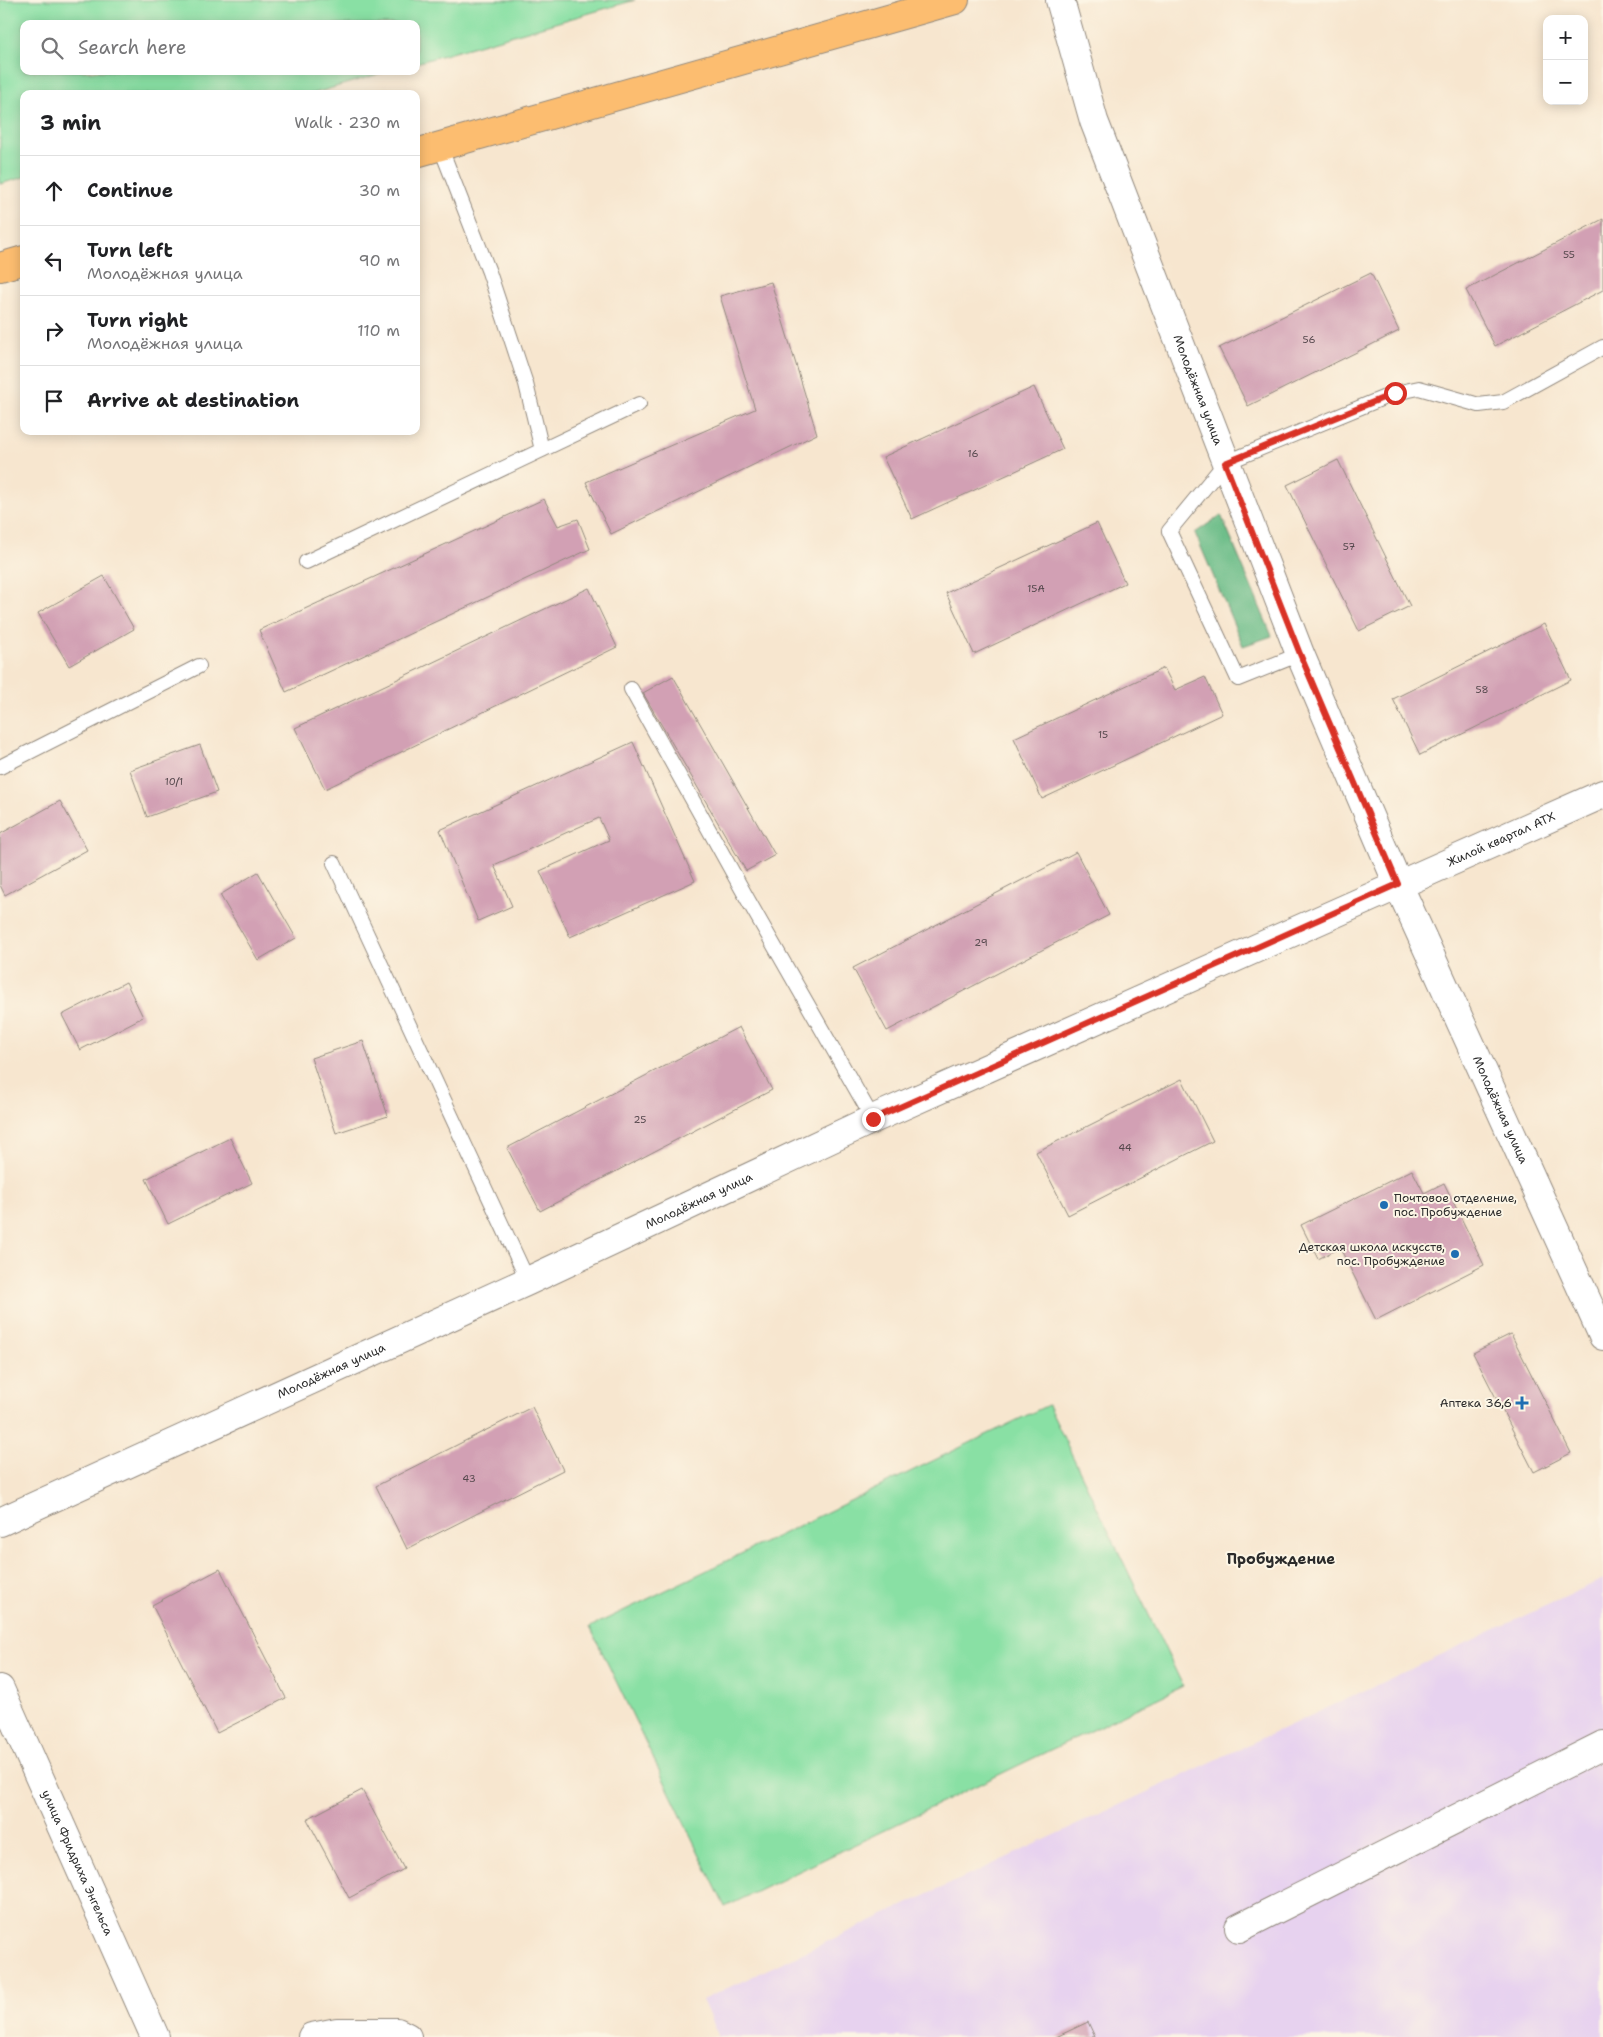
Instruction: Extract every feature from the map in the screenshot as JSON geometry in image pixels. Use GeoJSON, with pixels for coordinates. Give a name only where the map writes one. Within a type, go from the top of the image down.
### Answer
{"type":"FeatureCollection","features":[{"type":"Feature","properties":{"kind":"main road"},"geometry":{"type":"LineString","coordinates":[[428,150],[955,0]]}},
{"type":"Feature","properties":{"kind":"main road"},"geometry":{"type":"LineString","coordinates":[[0,267],[20,261]]}},
{"type":"Feature","properties":{"kind":"street","name":"Молодёжная улица"},"geometry":{"type":"LineString","coordinates":[[1060,0],[1094,121],[1300,654],[1398,884],[1603,1336]]}},
{"type":"Feature","properties":{"kind":"street","name":"Жилой квартал АТХ"},"geometry":{"type":"LineString","coordinates":[[1398,884],[1603,794]]}},
{"type":"Feature","properties":{"kind":"street","name":"Молодёжная улица"},"geometry":{"type":"LineString","coordinates":[[0,1522],[528,1281],[873,1119],[1398,884]]}},
{"type":"Feature","properties":{"kind":"street","name":"улица Фридриха Энгельса"},"geometry":{"type":"LineString","coordinates":[[0,1689],[154,2037]]}},
{"type":"Feature","properties":{"kind":"street"},"geometry":{"type":"LineString","coordinates":[[1239,1928],[1603,1745]]}},
{"type":"Feature","properties":{"kind":"street"},"geometry":{"type":"LineString","coordinates":[[312,2037],[337,2032],[397,2032],[407,2037]]}},
{"type":"Feature","properties":{"kind":"lane"},"geometry":{"type":"LineString","coordinates":[[428,150],[489,272],[526,384],[542,450]]}},
{"type":"Feature","properties":{"kind":"lane"},"geometry":{"type":"LineString","coordinates":[[1300,654],[1238,679],[1170,531],[1225,463],[1395,393],[1419,388],[1479,405],[1503,402],[1603,347]]}},
{"type":"Feature","properties":{"kind":"lane"},"geometry":{"type":"LineString","coordinates":[[306,562],[639,404]]}},
{"type":"Feature","properties":{"kind":"lane"},"geometry":{"type":"LineString","coordinates":[[0,767],[199,666]]}},
{"type":"Feature","properties":{"kind":"lane"},"geometry":{"type":"LineString","coordinates":[[631,689],[748,900],[873,1119]]}},
{"type":"Feature","properties":{"kind":"lane"},"geometry":{"type":"LineString","coordinates":[[334,863],[528,1281]]}},
{"type":"Feature","properties":{"kind":"shaded area"},"geometry":{"type":"Polygon","coordinates":[[[1603,1579],[1603,2037],[719,2037],[702,2000],[1603,1579]]]}},
{"type":"Feature","properties":{"kind":"green space"},"geometry":{"type":"Polygon","coordinates":[[[0,0],[635,0],[420,62],[420,20],[20,20],[20,75],[376,75],[325,90],[20,90],[20,178],[0,184],[0,0]]]}},
{"type":"Feature","properties":{"kind":"green space"},"geometry":{"type":"Polygon","coordinates":[[[1221,515],[1272,636],[1243,646],[1195,533],[1221,515]]]}},
{"type":"Feature","properties":{"kind":"green space"},"geometry":{"type":"Polygon","coordinates":[[[1048,1405],[1183,1686],[725,1907],[590,1627],[1048,1405]]]}},
{"type":"Feature","properties":{"kind":"building"},"geometry":{"type":"Polygon","coordinates":[[[1603,219],[1603,290],[1495,346],[1466,290],[1603,219]]]}},
{"type":"Feature","properties":{"kind":"building"},"geometry":{"type":"Polygon","coordinates":[[[1371,273],[1399,331],[1248,406],[1219,348],[1371,273]]]}},
{"type":"Feature","properties":{"kind":"building"},"geometry":{"type":"Polygon","coordinates":[[[771,282],[817,434],[611,534],[586,482],[755,409],[720,296],[771,282]]]}},
{"type":"Feature","properties":{"kind":"building"},"geometry":{"type":"Polygon","coordinates":[[[1034,387],[1063,449],[912,519],[883,457],[1034,387]]]}},
{"type":"Feature","properties":{"kind":"building"},"geometry":{"type":"Polygon","coordinates":[[[1338,460],[1410,606],[1359,631],[1287,485],[1338,460]]]}},
{"type":"Feature","properties":{"kind":"building"},"geometry":{"type":"Polygon","coordinates":[[[544,499],[558,526],[578,519],[590,549],[286,692],[259,630],[544,499]]]}},
{"type":"Feature","properties":{"kind":"building"},"geometry":{"type":"Polygon","coordinates":[[[1097,523],[1125,583],[974,654],[946,593],[1097,523]]]}},
{"type":"Feature","properties":{"kind":"building"},"geometry":{"type":"Polygon","coordinates":[[[104,576],[134,629],[69,666],[38,613],[104,576]]]}},
{"type":"Feature","properties":{"kind":"building"},"geometry":{"type":"Polygon","coordinates":[[[589,588],[617,647],[325,789],[295,728],[589,588]]]}},
{"type":"Feature","properties":{"kind":"building"},"geometry":{"type":"Polygon","coordinates":[[[1544,624],[1571,680],[1420,755],[1393,699],[1544,624]]]}},
{"type":"Feature","properties":{"kind":"building"},"geometry":{"type":"Polygon","coordinates":[[[1164,668],[1175,690],[1205,677],[1222,714],[1042,799],[1014,738],[1164,668]]]}},
{"type":"Feature","properties":{"kind":"building"},"geometry":{"type":"Polygon","coordinates":[[[673,676],[775,855],[746,871],[643,693],[673,676]]]}},
{"type":"Feature","properties":{"kind":"building"},"geometry":{"type":"Polygon","coordinates":[[[633,742],[695,881],[570,937],[540,871],[609,840],[599,818],[494,865],[512,906],[478,921],[440,830],[633,742]]]}},
{"type":"Feature","properties":{"kind":"building"},"geometry":{"type":"Polygon","coordinates":[[[200,745],[217,792],[147,817],[130,770],[200,745]]]}},
{"type":"Feature","properties":{"kind":"building"},"geometry":{"type":"Polygon","coordinates":[[[60,801],[87,850],[5,895],[0,885],[0,834],[60,801]]]}},
{"type":"Feature","properties":{"kind":"building"},"geometry":{"type":"Polygon","coordinates":[[[1076,852],[1109,915],[887,1031],[853,968],[1076,852]]]}},
{"type":"Feature","properties":{"kind":"building"},"geometry":{"type":"Polygon","coordinates":[[[258,872],[296,938],[258,960],[220,895],[258,872]]]}},
{"type":"Feature","properties":{"kind":"building"},"geometry":{"type":"Polygon","coordinates":[[[126,982],[143,1017],[80,1050],[62,1015],[126,982]]]}},
{"type":"Feature","properties":{"kind":"building"},"geometry":{"type":"Polygon","coordinates":[[[739,1027],[772,1090],[540,1211],[507,1148],[739,1027]]]}},
{"type":"Feature","properties":{"kind":"building"},"geometry":{"type":"Polygon","coordinates":[[[363,1041],[388,1116],[336,1133],[311,1058],[363,1041]]]}},
{"type":"Feature","properties":{"kind":"building"},"geometry":{"type":"Polygon","coordinates":[[[1182,1079],[1213,1141],[1068,1215],[1036,1152],[1182,1079]]]}},
{"type":"Feature","properties":{"kind":"building"},"geometry":{"type":"Polygon","coordinates":[[[230,1138],[252,1183],[168,1224],[146,1179],[230,1138]]]}},
{"type":"Feature","properties":{"kind":"building"},"geometry":{"type":"Polygon","coordinates":[[[1412,1170],[1424,1193],[1444,1183],[1484,1265],[1376,1320],[1340,1248],[1318,1259],[1301,1225],[1412,1170]]]}},
{"type":"Feature","properties":{"kind":"building","name":"Аптека 36,6"},"geometry":{"type":"Polygon","coordinates":[[[1511,1334],[1571,1453],[1534,1472],[1473,1353],[1511,1334]]]}},
{"type":"Feature","properties":{"kind":"building"},"geometry":{"type":"Polygon","coordinates":[[[532,1407],[563,1470],[407,1549],[376,1486],[532,1407]]]}},
{"type":"Feature","properties":{"kind":"building"},"geometry":{"type":"Polygon","coordinates":[[[220,1569],[286,1698],[217,1733],[152,1605],[220,1569]]]}},
{"type":"Feature","properties":{"kind":"building"},"geometry":{"type":"Polygon","coordinates":[[[362,1790],[404,1869],[349,1898],[307,1819],[362,1790]]]}},
{"type":"Feature","properties":{"kind":"building"},"geometry":{"type":"Polygon","coordinates":[[[1088,2022],[1095,2037],[1056,2037],[1088,2022]]]}},
{"type":"Feature","properties":{"kind":"place","name":"Почтовое отделение, пос. Пробуждение"},"geometry":{"type":"Point","coordinates":[1384,1205]}},
{"type":"Feature","properties":{"kind":"place","name":"Детская школа искусств, пос. Пробуждение"},"geometry":{"type":"Point","coordinates":[1455,1254]}},
{"type":"Feature","properties":{"kind":"place","name":"Аптека 36,6"},"geometry":{"type":"Point","coordinates":[1522,1403]}},
{"type":"Feature","properties":{"kind":"district","name":"Пробуждение"},"geometry":{"type":"Point","coordinates":[1281,1559]}},
{"type":"Feature","properties":{"kind":"route"},"geometry":{"type":"LineString","coordinates":[[873,1119],[1398,884],[1300,654],[1225,463],[1395,393]]}}]}
